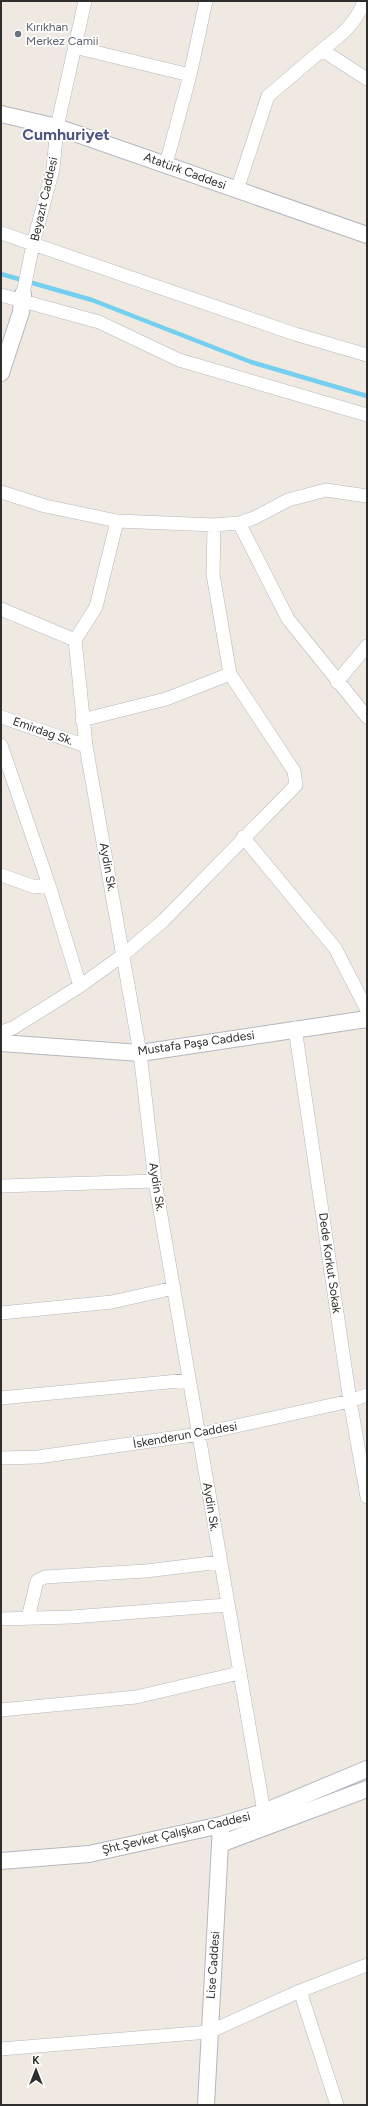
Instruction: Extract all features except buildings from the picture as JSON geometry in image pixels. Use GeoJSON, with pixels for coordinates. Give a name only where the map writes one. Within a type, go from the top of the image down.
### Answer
{"type":"FeatureCollection","features":[{"type":"Feature","properties":{"kind":"street","name":"Beyazıt Caddesi"},"geometry":{"type":"LineString","coordinates":[[1,373],[20,312],[33,244],[53,169],[57,127],[85,1]]}},
{"type":"Feature","properties":{"kind":"street"},"geometry":{"type":"LineString","coordinates":[[166,164],[190,75],[206,1]]}},
{"type":"Feature","properties":{"kind":"street"},"geometry":{"type":"LineString","coordinates":[[237,190],[268,96],[348,30],[361,10],[364,1]]}},
{"type":"Feature","properties":{"kind":"street"},"geometry":{"type":"LineString","coordinates":[[74,47],[190,75]]}},
{"type":"Feature","properties":{"kind":"street"},"geometry":{"type":"LineString","coordinates":[[322,50],[367,79]]}},
{"type":"Feature","properties":{"kind":"street","name":"Atatürk Caddesi"},"geometry":{"type":"LineString","coordinates":[[1,114],[57,127],[367,235]]}},
{"type":"Feature","properties":{"kind":"street"},"geometry":{"type":"LineString","coordinates":[[1,233],[287,331],[367,355]]}},
{"type":"Feature","properties":{"kind":"street"},"geometry":{"type":"LineString","coordinates":[[1,294],[23,297],[99,322],[179,360],[367,415]]}},
{"type":"Feature","properties":{"kind":"street"},"geometry":{"type":"LineString","coordinates":[[1,492],[45,506],[117,522],[214,525],[239,523],[254,518],[288,500],[326,490],[367,496]]}},
{"type":"Feature","properties":{"kind":"street"},"geometry":{"type":"LineString","coordinates":[[1,609],[74,640],[96,606],[117,522]]}},
{"type":"Feature","properties":{"kind":"street"},"geometry":{"type":"LineString","coordinates":[[239,523],[288,619],[337,682],[367,717]]}},
{"type":"Feature","properties":{"kind":"street"},"geometry":{"type":"LineString","coordinates":[[1,1032],[14,1028],[80,986],[123,955],[163,921],[243,837],[296,785],[294,771],[230,674],[213,574],[214,525]]}},
{"type":"Feature","properties":{"kind":"street","name":"Aydin Sk."},"geometry":{"type":"LineString","coordinates":[[74,640],[86,746],[140,1053],[155,1181],[189,1380],[200,1434],[227,1605],[264,1812]]}},
{"type":"Feature","properties":{"kind":"street"},"geometry":{"type":"LineString","coordinates":[[337,682],[367,646]]}},
{"type":"Feature","properties":{"kind":"street"},"geometry":{"type":"LineString","coordinates":[[82,720],[166,699],[230,674]]}},
{"type":"Feature","properties":{"kind":"street","name":"Emirdag Sk."},"geometry":{"type":"LineString","coordinates":[[1,717],[86,746]]}},
{"type":"Feature","properties":{"kind":"street"},"geometry":{"type":"LineString","coordinates":[[1,745],[49,885],[80,986]]}},
{"type":"Feature","properties":{"kind":"street"},"geometry":{"type":"LineString","coordinates":[[243,837],[335,948],[367,1010]]}},
{"type":"Feature","properties":{"kind":"street"},"geometry":{"type":"LineString","coordinates":[[1,876],[35,888],[49,885]]}},
{"type":"Feature","properties":{"kind":"street","name":"Mustafa Paşa Caddesi"},"geometry":{"type":"LineString","coordinates":[[1,1043],[140,1053],[295,1028],[367,1019]]}},
{"type":"Feature","properties":{"kind":"street","name":"Dede Korkut Sokak"},"geometry":{"type":"LineString","coordinates":[[295,1028],[350,1401],[367,1497]]}},
{"type":"Feature","properties":{"kind":"street"},"geometry":{"type":"LineString","coordinates":[[1,1186],[155,1181]]}},
{"type":"Feature","properties":{"kind":"street"},"geometry":{"type":"LineString","coordinates":[[1,1313],[112,1302],[174,1288]]}},
{"type":"Feature","properties":{"kind":"street"},"geometry":{"type":"LineString","coordinates":[[1,1398],[189,1380]]}},
{"type":"Feature","properties":{"kind":"street","name":"İskenderun Caddesi"},"geometry":{"type":"LineString","coordinates":[[1,1458],[38,1457],[200,1434],[350,1401],[367,1395]]}},
{"type":"Feature","properties":{"kind":"street"},"geometry":{"type":"LineString","coordinates":[[28,1618],[37,1581],[45,1577],[146,1571],[220,1562]]}},
{"type":"Feature","properties":{"kind":"street"},"geometry":{"type":"LineString","coordinates":[[1,1619],[72,1617],[227,1605]]}},
{"type":"Feature","properties":{"kind":"street"},"geometry":{"type":"LineString","coordinates":[[1,1710],[136,1697],[239,1673]]}},
{"type":"Feature","properties":{"kind":"street","name":"Şht.Şevket Çalışkan Caddesi"},"geometry":{"type":"LineString","coordinates":[[1,1861],[89,1854],[221,1825],[264,1812],[367,1769]]}},
{"type":"Feature","properties":{"kind":"street"},"geometry":{"type":"LineString","coordinates":[[220,1844],[367,1789]]}},
{"type":"Feature","properties":{"kind":"street","name":"Lise Caddesi"},"geometry":{"type":"LineString","coordinates":[[206,2105],[208,2032],[221,1825]]}},
{"type":"Feature","properties":{"kind":"street"},"geometry":{"type":"LineString","coordinates":[[1,2049],[208,2032],[300,1991],[367,1965]]}},
{"type":"Feature","properties":{"kind":"street"},"geometry":{"type":"LineString","coordinates":[[300,1991],[337,2105]]}},
{"type":"Feature","properties":{"kind":"waterway"},"geometry":{"type":"LineString","coordinates":[[1,274],[92,300],[251,362],[367,396]]}},
{"type":"Feature","properties":{"kind":"place","name":"Kırıkhan Merkez Camii"},"geometry":{"type":"Point","coordinates":[18,34]}},
{"type":"Feature","properties":{"kind":"district","name":"Cumhuriyet"},"geometry":{"type":"Point","coordinates":[66,134]}}]}
